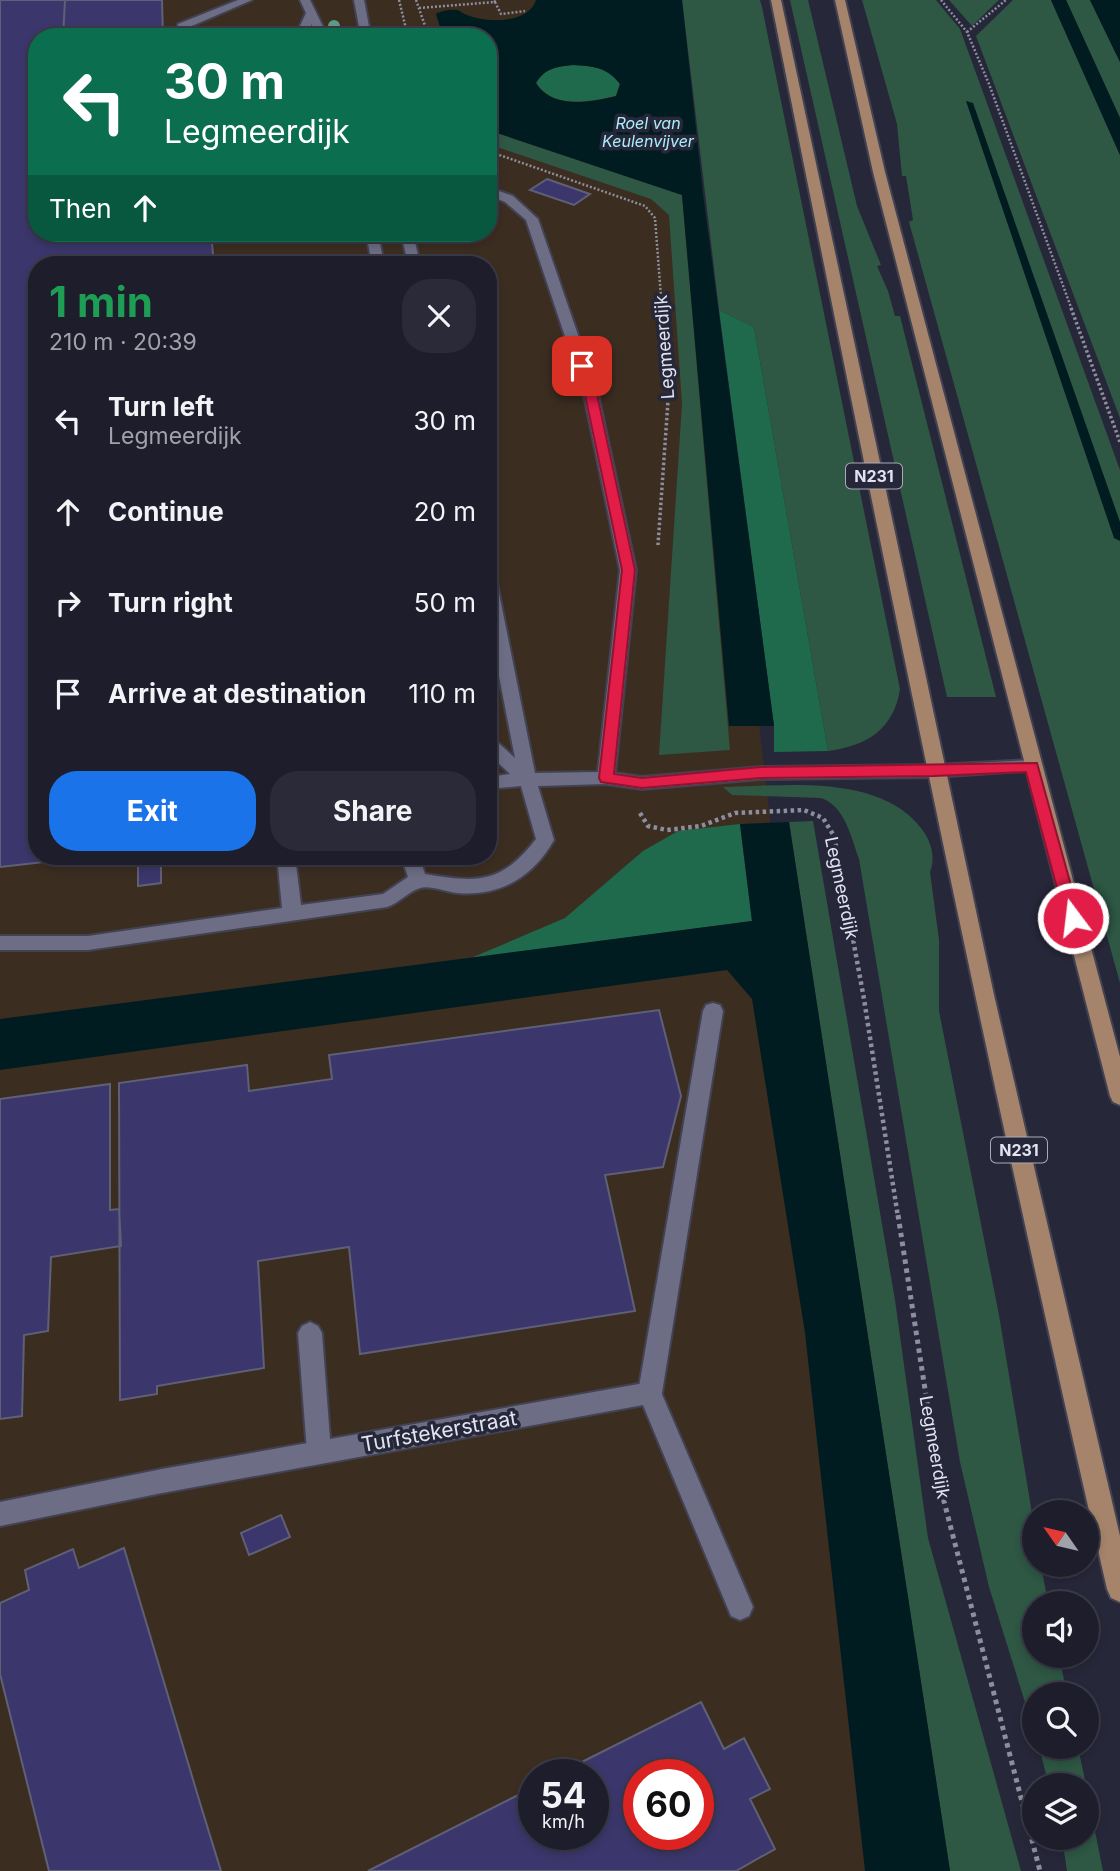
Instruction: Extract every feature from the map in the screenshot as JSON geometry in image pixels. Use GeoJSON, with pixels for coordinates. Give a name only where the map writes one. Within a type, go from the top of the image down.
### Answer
{"type":"FeatureCollection","features":[{"type":"Feature","properties":{"kind":"main road","name":"N231"},"geometry":{"type":"LineString","coordinates":[[776,0],[934,771],[1062,1349],[1120,1589]]}},
{"type":"Feature","properties":{"kind":"main road"},"geometry":{"type":"LineString","coordinates":[[840,0],[879,172],[1120,1096]]}},
{"type":"Feature","properties":{"kind":"street"},"geometry":{"type":"LineString","coordinates":[[182,28],[247,0]]}},
{"type":"Feature","properties":{"kind":"street"},"geometry":{"type":"LineString","coordinates":[[305,0],[318,28]]}},
{"type":"Feature","properties":{"kind":"street"},"geometry":{"type":"LineString","coordinates":[[359,0],[363,28]]}},
{"type":"Feature","properties":{"kind":"street"},"geometry":{"type":"LineString","coordinates":[[305,28],[311,14]]}},
{"type":"Feature","properties":{"kind":"street"},"geometry":{"type":"LineString","coordinates":[[497,194],[509,199],[532,219],[590,390],[628,570],[606,778]]}},
{"type":"Feature","properties":{"kind":"street"},"geometry":{"type":"LineString","coordinates":[[0,943],[88,943],[387,900],[418,880],[466,888],[505,883],[528,864],[545,840],[528,780],[497,614]]}},
{"type":"Feature","properties":{"kind":"street"},"geometry":{"type":"LineString","coordinates":[[497,751],[528,780]]}},
{"type":"Feature","properties":{"kind":"street"},"geometry":{"type":"LineString","coordinates":[[497,781],[606,778],[642,783],[761,773],[934,771],[1032,766]]}},
{"type":"Feature","properties":{"kind":"street"},"geometry":{"type":"LineString","coordinates":[[287,865],[292,913]]}},
{"type":"Feature","properties":{"kind":"street"},"geometry":{"type":"LineString","coordinates":[[413,865],[418,880]]}},
{"type":"Feature","properties":{"kind":"street"},"geometry":{"type":"LineString","coordinates":[[713,1011],[650,1393],[740,1607]]}},
{"type":"Feature","properties":{"kind":"street"},"geometry":{"type":"LineString","coordinates":[[310,1333],[319,1452]]}},
{"type":"Feature","properties":{"kind":"street","name":"Turfstekerstraat"},"geometry":{"type":"LineString","coordinates":[[0,1514],[319,1452],[650,1393]]}},
{"type":"Feature","properties":{"kind":"path"},"geometry":{"type":"LineString","coordinates":[[399,0],[406,28]]}},
{"type":"Feature","properties":{"kind":"path"},"geometry":{"type":"LineString","coordinates":[[416,0],[426,28]]}},
{"type":"Feature","properties":{"kind":"path"},"geometry":{"type":"LineString","coordinates":[[941,0],[967,32],[989,84],[1120,442]]}},
{"type":"Feature","properties":{"kind":"path"},"geometry":{"type":"LineString","coordinates":[[967,32],[1006,0]]}},
{"type":"Feature","properties":{"kind":"path"},"geometry":{"type":"LineString","coordinates":[[419,8],[494,1],[500,14],[525,12]]}},
{"type":"Feature","properties":{"kind":"path","name":"Legmeerdijk"},"geometry":{"type":"LineString","coordinates":[[497,154],[645,206],[655,218],[668,401],[658,551]]}},
{"type":"Feature","properties":{"kind":"path","name":"Legmeerdijk"},"geometry":{"type":"LineString","coordinates":[[642,783],[640,813],[648,826],[667,830],[701,826],[736,813],[804,810],[823,818],[834,836],[864,999],[940,1486],[1040,1871]]}},
{"type":"Feature","properties":{"kind":"shaded area"},"geometry":{"type":"Polygon","coordinates":[[[0,0],[671,0],[753,673],[893,1871],[0,1871],[0,0]]]}},
{"type":"Feature","properties":{"kind":"green space"},"geometry":{"type":"Polygon","coordinates":[[[682,0],[760,0],[762,7],[900,689],[892,715],[885,725],[866,740],[842,749],[828,751],[754,327],[719,310],[682,0]]]}},
{"type":"Feature","properties":{"kind":"green space"},"geometry":{"type":"Polygon","coordinates":[[[790,0],[808,0],[857,206],[881,265],[877,266],[895,316],[900,316],[996,697],[947,697],[790,0]]]}},
{"type":"Feature","properties":{"kind":"green space"},"geometry":{"type":"Polygon","coordinates":[[[862,0],[936,0],[960,29],[1120,470],[1120,983],[909,222],[913,220],[906,176],[902,176],[897,124],[862,0]]]}},
{"type":"Feature","properties":{"kind":"green space"},"geometry":{"type":"Polygon","coordinates":[[[949,0],[999,0],[972,26],[949,0]]]}},
{"type":"Feature","properties":{"kind":"green space"},"geometry":{"type":"Polygon","coordinates":[[[1013,0],[1051,0],[1120,155],[1120,418],[976,36],[1013,0]]]}},
{"type":"Feature","properties":{"kind":"green space"},"geometry":{"type":"Polygon","coordinates":[[[1066,0],[1090,0],[1120,62],[1120,118],[1066,0]]]}},
{"type":"Feature","properties":{"kind":"green space"},"geometry":{"type":"Polygon","coordinates":[[[573,65],[593,67],[610,74],[620,84],[616,96],[572,102],[552,97],[536,83],[543,74],[552,69],[573,65]]]}},
{"type":"Feature","properties":{"kind":"green space"},"geometry":{"type":"Polygon","coordinates":[[[497,133],[682,195],[730,750],[659,755],[682,404],[669,215],[651,199],[497,147],[497,133]]]}},
{"type":"Feature","properties":{"kind":"green space"},"geometry":{"type":"Polygon","coordinates":[[[719,310],[754,327],[828,751],[774,752],[774,726],[719,310]]]}},
{"type":"Feature","properties":{"kind":"green space"},"geometry":{"type":"Polygon","coordinates":[[[801,785],[856,791],[881,798],[903,810],[921,828],[930,844],[933,861],[930,872],[939,940],[939,1011],[999,1315],[1030,1500],[1022,1500],[1022,1577],[1043,1577],[1046,1591],[1022,1591],[1022,1668],[1062,1668],[1064,1682],[1022,1682],[1022,1693],[989,1587],[960,1462],[859,859],[846,823],[836,808],[821,798],[732,795],[723,787],[801,785]]]}},
{"type":"Feature","properties":{"kind":"green space"},"geometry":{"type":"Polygon","coordinates":[[[813,821],[895,1300],[928,1538],[1021,1871],[950,1871],[789,822],[813,821]]]}},
{"type":"Feature","properties":{"kind":"green space"},"geometry":{"type":"Polygon","coordinates":[[[740,824],[752,921],[471,958],[565,918],[643,851],[678,831],[740,824]]]}},
{"type":"Feature","properties":{"kind":"green space"},"geometry":{"type":"Polygon","coordinates":[[[1042,1759],[1081,1759],[1083,1773],[1046,1773],[1042,1759]]]}},
{"type":"Feature","properties":{"kind":"green space"},"geometry":{"type":"Polygon","coordinates":[[[1064,1850],[1099,1850],[1103,1871],[1067,1871],[1064,1850]]]}},
{"type":"Feature","properties":{"kind":"water","name":"Roel van Keulenvijver"},"geometry":{"type":"Polygon","coordinates":[[[536,0],[682,0],[703,194],[774,726],[729,726],[682,195],[497,133],[497,28],[440,28],[436,14],[458,10],[475,18],[506,20],[525,14],[536,0]],[[573,65],[552,69],[543,74],[536,83],[551,97],[572,102],[616,96],[620,84],[610,74],[593,67],[573,65]]]}},
{"type":"Feature","properties":{"kind":"water"},"geometry":{"type":"Polygon","coordinates":[[[1051,0],[1066,0],[1120,118],[1120,155],[1051,0]]]}},
{"type":"Feature","properties":{"kind":"water"},"geometry":{"type":"Polygon","coordinates":[[[1090,0],[1120,0],[1120,62],[1090,0]]]}},
{"type":"Feature","properties":{"kind":"water"},"geometry":{"type":"Polygon","coordinates":[[[789,822],[950,1871],[865,1871],[805,1333],[752,999],[727,970],[0,1070],[0,1019],[752,921],[740,824],[789,822]]]}},
{"type":"Feature","properties":{"kind":"building"},"geometry":{"type":"Polygon","coordinates":[[[0,0],[65,0],[63,28],[28,28],[28,242],[212,242],[213,256],[28,256],[28,864],[0,867],[0,0]]]}},
{"type":"Feature","properties":{"kind":"building"},"geometry":{"type":"Polygon","coordinates":[[[65,0],[162,0],[163,28],[63,28],[65,0]]]}},
{"type":"Feature","properties":{"kind":"building"},"geometry":{"type":"Polygon","coordinates":[[[547,179],[590,194],[574,205],[530,190],[547,179]]]}},
{"type":"Feature","properties":{"kind":"building"},"geometry":{"type":"Polygon","coordinates":[[[138,865],[161,865],[161,883],[138,886],[138,865]]]}},
{"type":"Feature","properties":{"kind":"building"},"geometry":{"type":"Polygon","coordinates":[[[659,1010],[681,1096],[663,1167],[605,1175],[635,1311],[360,1354],[349,1247],[258,1261],[264,1368],[157,1386],[157,1394],[120,1400],[119,1083],[247,1065],[249,1091],[332,1079],[329,1055],[659,1010]]]}},
{"type":"Feature","properties":{"kind":"building"},"geometry":{"type":"Polygon","coordinates":[[[110,1084],[110,1210],[119,1209],[121,1246],[51,1257],[48,1331],[24,1335],[22,1416],[0,1419],[0,1099],[110,1084]]]}},
{"type":"Feature","properties":{"kind":"building"},"geometry":{"type":"Polygon","coordinates":[[[281,1515],[290,1537],[249,1555],[241,1533],[281,1515]]]}},
{"type":"Feature","properties":{"kind":"building"},"geometry":{"type":"Polygon","coordinates":[[[124,1548],[221,1871],[49,1871],[0,1674],[0,1603],[29,1590],[25,1570],[73,1549],[79,1568],[124,1548]]]}},
{"type":"Feature","properties":{"kind":"building"},"geometry":{"type":"Polygon","coordinates":[[[701,1702],[724,1749],[744,1738],[770,1789],[750,1799],[775,1849],[736,1871],[368,1871],[518,1795],[518,1850],[609,1850],[609,1759],[588,1759],[701,1702]]]}},
{"type":"Feature","properties":{"kind":"waterway"},"geometry":{"type":"LineString","coordinates":[[969,103],[1120,538]]}},
{"type":"Feature","properties":{"kind":"route"},"geometry":{"type":"LineString","coordinates":[[582,366],[590,390],[628,570],[606,778],[642,783],[761,773],[934,771],[1032,766],[1073,918]]}}]}
